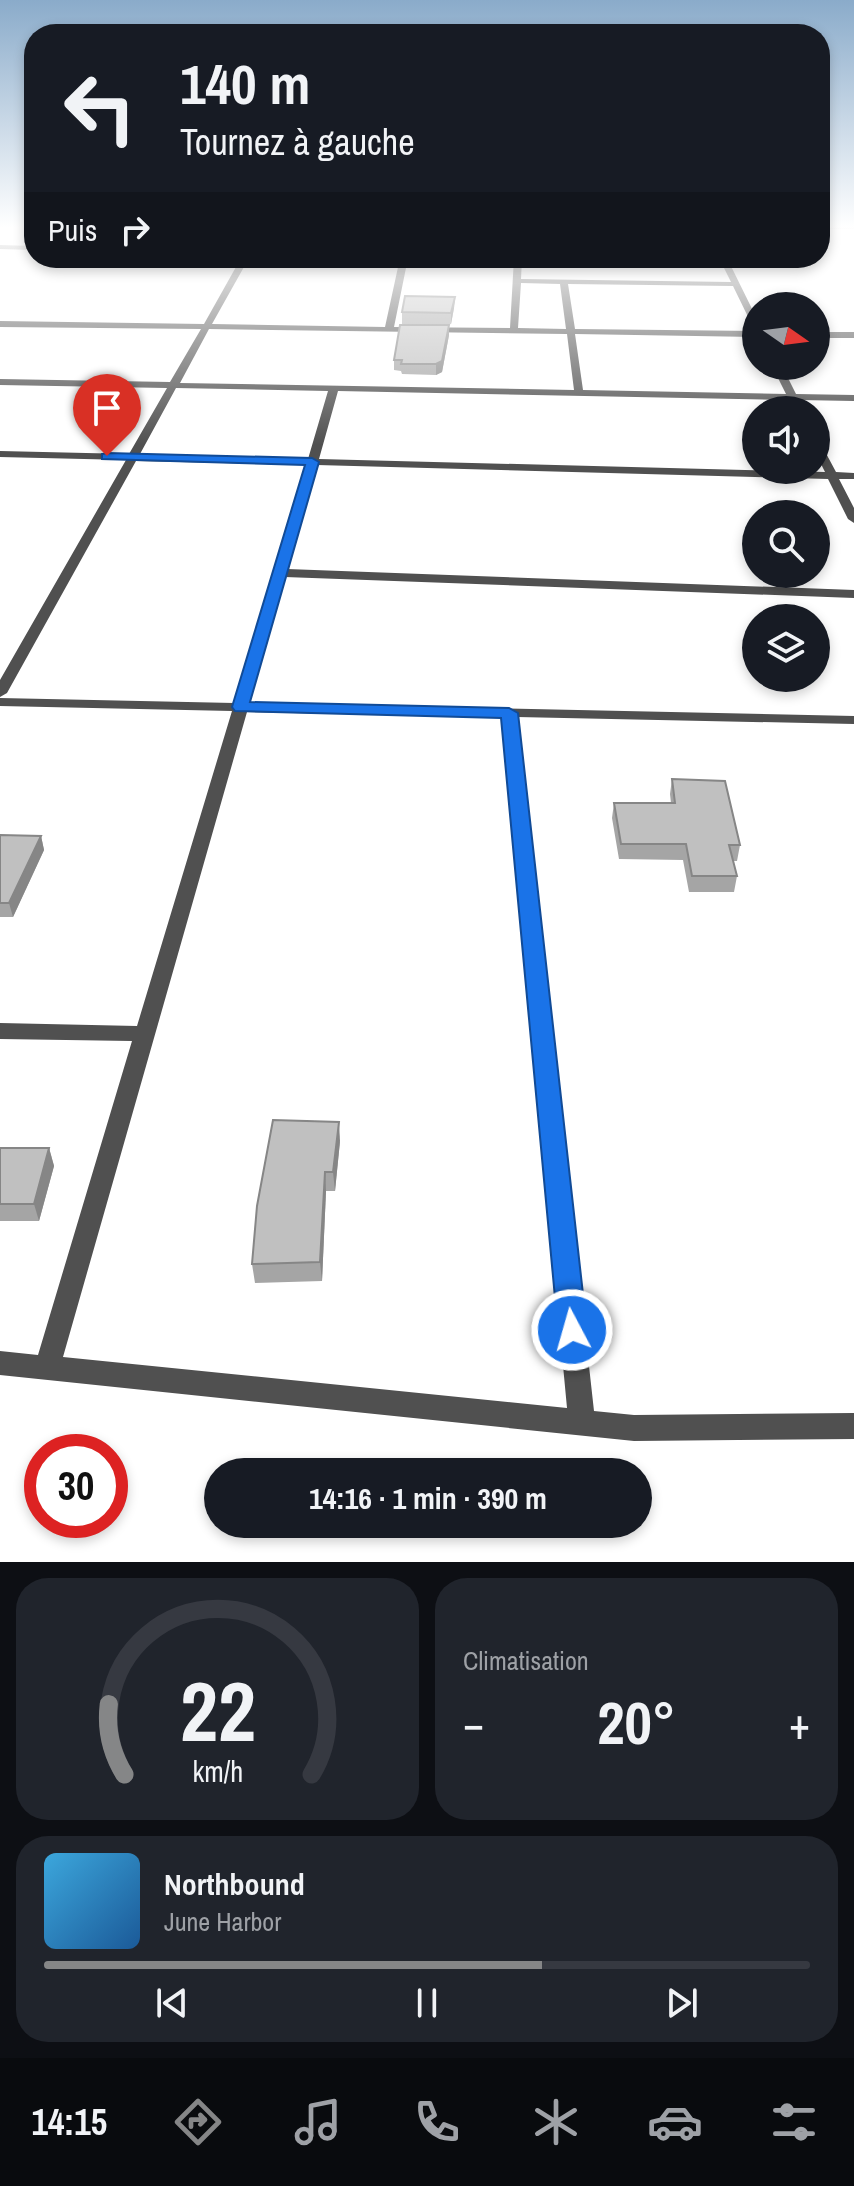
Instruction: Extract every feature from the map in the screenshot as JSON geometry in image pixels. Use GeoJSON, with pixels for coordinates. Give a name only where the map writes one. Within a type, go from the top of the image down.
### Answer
{"type":"FeatureCollection","features":[{"type":"Feature","properties":{"kind":"street"},"geometry":{"type":"LineString","coordinates":[[0,693],[222,299]]}},
{"type":"Feature","properties":{"kind":"street"},"geometry":{"type":"LineString","coordinates":[[389,329],[395,299]]}},
{"type":"Feature","properties":{"kind":"street"},"geometry":{"type":"LineString","coordinates":[[514,331],[516,299]]}},
{"type":"Feature","properties":{"kind":"street"},"geometry":{"type":"LineString","coordinates":[[566,299],[579,393]]}},
{"type":"Feature","properties":{"kind":"street"},"geometry":{"type":"LineString","coordinates":[[0,324],[742,334]]}},
{"type":"Feature","properties":{"kind":"street"},"geometry":{"type":"LineString","coordinates":[[830,335],[854,335]]}},
{"type":"Feature","properties":{"kind":"street"},"geometry":{"type":"LineString","coordinates":[[0,382],[742,396]]}},
{"type":"Feature","properties":{"kind":"street"},"geometry":{"type":"LineString","coordinates":[[47,1367],[334,388]]}},
{"type":"Feature","properties":{"kind":"street"},"geometry":{"type":"LineString","coordinates":[[830,398],[854,398]]}},
{"type":"Feature","properties":{"kind":"street"},"geometry":{"type":"LineString","coordinates":[[0,454],[854,476]]}},
{"type":"Feature","properties":{"kind":"street"},"geometry":{"type":"LineString","coordinates":[[830,472],[854,519]]}},
{"type":"Feature","properties":{"kind":"street"},"geometry":{"type":"LineString","coordinates":[[280,573],[854,594]]}},
{"type":"Feature","properties":{"kind":"street"},"geometry":{"type":"LineString","coordinates":[[0,702],[854,720]]}},
{"type":"Feature","properties":{"kind":"street"},"geometry":{"type":"LineString","coordinates":[[509,713],[582,1422]]}},
{"type":"Feature","properties":{"kind":"street"},"geometry":{"type":"LineString","coordinates":[[0,1031],[145,1034]]}},
{"type":"Feature","properties":{"kind":"street"},"geometry":{"type":"LineString","coordinates":[[0,1363],[634,1428],[854,1426]]}},
{"type":"Feature","properties":{"kind":"building"},"geometry":{"type":"Polygon","coordinates":[[[404,299],[455,299],[451,313],[402,312],[404,299]]]}},
{"type":"Feature","properties":{"kind":"building"},"geometry":{"type":"Polygon","coordinates":[[[400,325],[449,325],[442,361],[436,364],[401,364],[402,360],[394,360],[400,325]]]}},
{"type":"Feature","properties":{"kind":"building"},"geometry":{"type":"Polygon","coordinates":[[[672,779],[725,781],[740,845],[729,845],[737,876],[692,876],[686,844],[621,844],[614,803],[675,803],[672,779]]]}},
{"type":"Feature","properties":{"kind":"building"},"geometry":{"type":"Polygon","coordinates":[[[0,835],[41,836],[9,903],[0,903],[0,835]]]}},
{"type":"Feature","properties":{"kind":"building"},"geometry":{"type":"Polygon","coordinates":[[[273,1120],[339,1122],[333,1172],[325,1172],[320,1262],[252,1264],[257,1206],[273,1120]]]}},
{"type":"Feature","properties":{"kind":"building"},"geometry":{"type":"Polygon","coordinates":[[[0,1148],[49,1148],[34,1204],[0,1204],[0,1148]]]}},
{"type":"Feature","properties":{"kind":"route"},"geometry":{"type":"LineString","coordinates":[[107,456],[312,462],[241,707],[509,713],[572,1330]]}}]}
